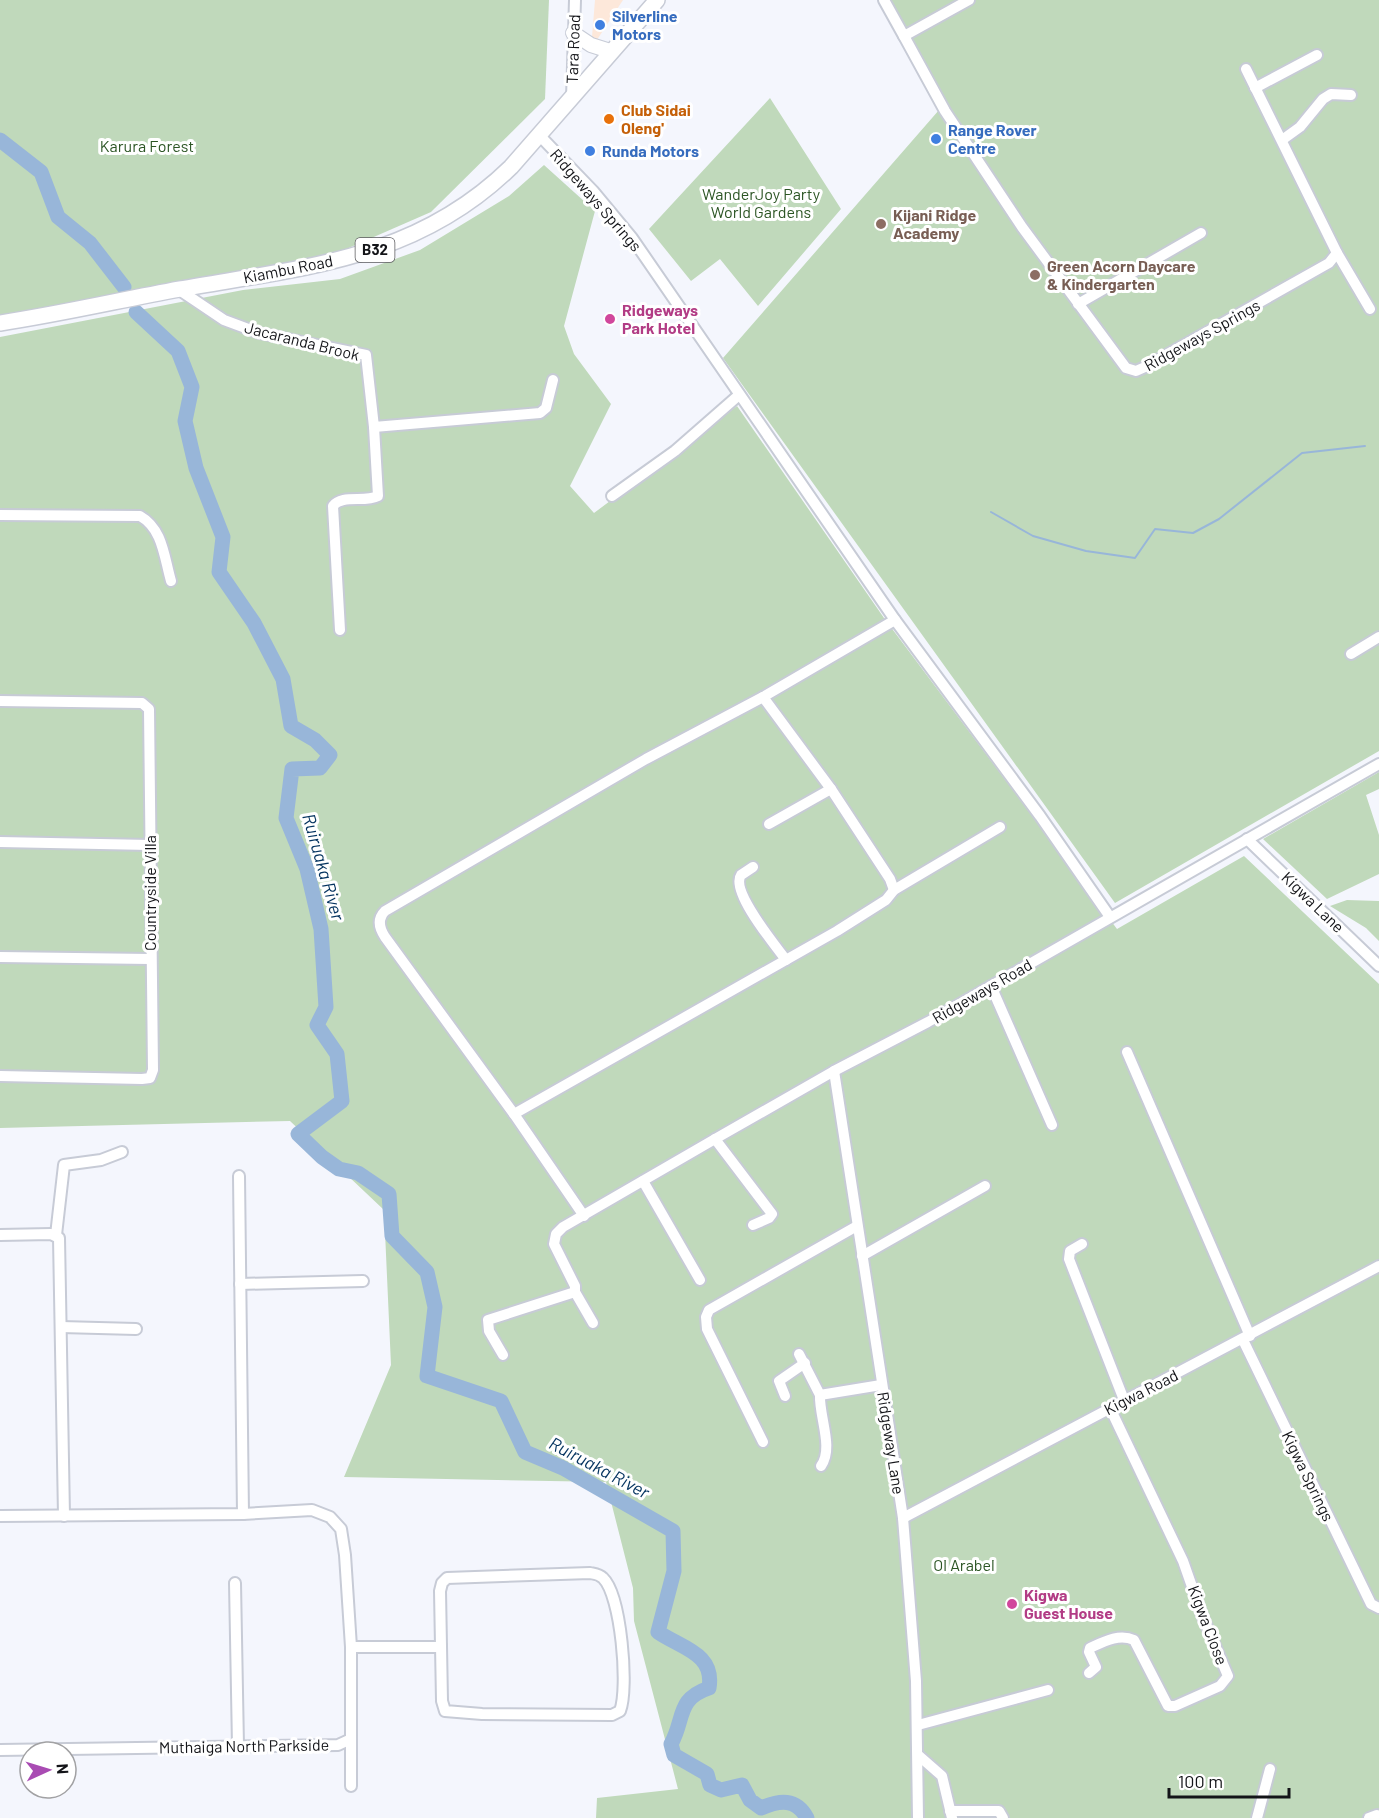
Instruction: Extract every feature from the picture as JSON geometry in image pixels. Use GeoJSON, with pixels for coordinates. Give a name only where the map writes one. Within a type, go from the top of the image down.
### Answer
{"type":"FeatureCollection","features":[{"type":"Feature","properties":{"kind":"highway","name":"Kiambu Road"},"geometry":{"type":"LineString","coordinates":[[0,322],[342,259],[405,239],[435,225],[487,191],[541,137],[610,51],[657,0]]}},
{"type":"Feature","properties":{"kind":"main road"},"geometry":{"type":"LineString","coordinates":[[573,33],[591,45],[610,51]]}},
{"type":"Feature","properties":{"kind":"street","name":"Tara Road"},"geometry":{"type":"LineString","coordinates":[[572,98],[575,0]]}},
{"type":"Feature","properties":{"kind":"street","name":"Ridgeways Springs"},"geometry":{"type":"LineString","coordinates":[[884,0],[945,111],[1078,304],[1120,363],[1130,371],[1136,371],[1329,263],[1337,253]]}},
{"type":"Feature","properties":{"kind":"street"},"geometry":{"type":"LineString","coordinates":[[904,36],[969,0]]}},
{"type":"Feature","properties":{"kind":"street"},"geometry":{"type":"LineString","coordinates":[[1255,88],[1317,55]]}},
{"type":"Feature","properties":{"kind":"street"},"geometry":{"type":"LineString","coordinates":[[1246,69],[1337,253],[1370,309]]}},
{"type":"Feature","properties":{"kind":"street"},"geometry":{"type":"LineString","coordinates":[[1282,140],[1299,127],[1323,99],[1331,94],[1351,95]]}},
{"type":"Feature","properties":{"kind":"street","name":"Ridgeways Springs"},"geometry":{"type":"LineString","coordinates":[[541,137],[593,191],[632,238],[895,620],[1040,816],[1110,917]]}},
{"type":"Feature","properties":{"kind":"street"},"geometry":{"type":"LineString","coordinates":[[1078,304],[1201,233]]}},
{"type":"Feature","properties":{"kind":"street","name":"Jacaranda Brook"},"geometry":{"type":"LineString","coordinates":[[178,290],[206,310],[249,329],[289,341],[366,355],[374,427],[378,495],[372,499],[338,501],[333,506],[340,630]]}},
{"type":"Feature","properties":{"kind":"street"},"geometry":{"type":"LineString","coordinates":[[374,427],[540,413],[546,408],[552,380]]}},
{"type":"Feature","properties":{"kind":"street"},"geometry":{"type":"LineString","coordinates":[[612,495],[675,451],[739,395]]}},
{"type":"Feature","properties":{"kind":"street"},"geometry":{"type":"LineString","coordinates":[[0,515],[140,516],[151,522],[157,531],[171,581]]}},
{"type":"Feature","properties":{"kind":"street"},"geometry":{"type":"LineString","coordinates":[[584,1216],[514,1114],[385,937],[379,924],[382,914],[646,759],[763,697],[895,620]]}},
{"type":"Feature","properties":{"kind":"street"},"geometry":{"type":"LineString","coordinates":[[1351,654],[1379,637]]}},
{"type":"Feature","properties":{"kind":"street"},"geometry":{"type":"LineString","coordinates":[[763,697],[831,789],[890,879],[894,890]]}},
{"type":"Feature","properties":{"kind":"street","name":"Countryside Villa"},"geometry":{"type":"LineString","coordinates":[[0,700],[142,703],[147,706],[153,1070],[150,1078],[0,1076]]}},
{"type":"Feature","properties":{"kind":"street","name":"Ridgeways Road"},"geometry":{"type":"LineString","coordinates":[[575,1292],[575,1286],[554,1244],[556,1234],[563,1227],[715,1138],[991,986],[1379,764]]}},
{"type":"Feature","properties":{"kind":"street"},"geometry":{"type":"LineString","coordinates":[[769,824],[831,789]]}},
{"type":"Feature","properties":{"kind":"street"},"geometry":{"type":"LineString","coordinates":[[514,1114],[786,960],[886,900],[894,890],[1000,827]]}},
{"type":"Feature","properties":{"kind":"street","name":"Kigwa Lane"},"geometry":{"type":"LineString","coordinates":[[1247,839],[1379,966]]}},
{"type":"Feature","properties":{"kind":"street"},"geometry":{"type":"LineString","coordinates":[[0,842],[150,845]]}},
{"type":"Feature","properties":{"kind":"street"},"geometry":{"type":"LineString","coordinates":[[753,867],[741,875],[738,886],[744,899],[786,960]]}},
{"type":"Feature","properties":{"kind":"street"},"geometry":{"type":"LineString","coordinates":[[0,957],[150,959]]}},
{"type":"Feature","properties":{"kind":"street"},"geometry":{"type":"LineString","coordinates":[[991,986],[1052,1125]]}},
{"type":"Feature","properties":{"kind":"street","name":"Kigwa Springs"},"geometry":{"type":"LineString","coordinates":[[1127,1052],[1246,1338],[1371,1604],[1379,1608]]}},
{"type":"Feature","properties":{"kind":"street","name":"Ridgeway Lane"},"geometry":{"type":"LineString","coordinates":[[834,1071],[903,1518],[918,1725],[918,1818]]}},
{"type":"Feature","properties":{"kind":"street"},"geometry":{"type":"LineString","coordinates":[[715,1138],[772,1214],[769,1218],[753,1225]]}},
{"type":"Feature","properties":{"kind":"street"},"geometry":{"type":"LineString","coordinates":[[64,1516],[58,1236],[64,1165],[101,1160],[122,1152]]}},
{"type":"Feature","properties":{"kind":"street"},"geometry":{"type":"LineString","coordinates":[[239,1176],[243,1514]]}},
{"type":"Feature","properties":{"kind":"street"},"geometry":{"type":"LineString","coordinates":[[642,1181],[700,1280]]}},
{"type":"Feature","properties":{"kind":"street"},"geometry":{"type":"LineString","coordinates":[[862,1257],[985,1186]]}},
{"type":"Feature","properties":{"kind":"street"},"geometry":{"type":"LineString","coordinates":[[763,1442],[707,1329],[706,1317],[709,1310],[857,1226]]}},
{"type":"Feature","properties":{"kind":"street"},"geometry":{"type":"LineString","coordinates":[[0,1235],[58,1236]]}},
{"type":"Feature","properties":{"kind":"street"},"geometry":{"type":"LineString","coordinates":[[1083,1244],[1070,1251],[1069,1259],[1124,1400]]}},
{"type":"Feature","properties":{"kind":"street","name":"Kigwa Road"},"geometry":{"type":"LineString","coordinates":[[903,1518],[1379,1266]]}},
{"type":"Feature","properties":{"kind":"street"},"geometry":{"type":"LineString","coordinates":[[240,1284],[363,1281]]}},
{"type":"Feature","properties":{"kind":"street"},"geometry":{"type":"LineString","coordinates":[[503,1356],[489,1331],[488,1320],[575,1292],[593,1323]]}},
{"type":"Feature","properties":{"kind":"street"},"geometry":{"type":"LineString","coordinates":[[61,1327],[136,1329]]}},
{"type":"Feature","properties":{"kind":"street"},"geometry":{"type":"LineString","coordinates":[[785,1395],[779,1381],[802,1359],[820,1395],[819,1411],[827,1450],[820,1466]]}},
{"type":"Feature","properties":{"kind":"street"},"geometry":{"type":"LineString","coordinates":[[820,1395],[881,1384]]}},
{"type":"Feature","properties":{"kind":"street","name":"Kigwa Close"},"geometry":{"type":"LineString","coordinates":[[1089,1673],[1096,1666],[1088,1650],[1090,1648],[1110,1639],[1129,1638],[1134,1640],[1168,1706],[1175,1706],[1220,1686],[1228,1676],[1198,1607],[1184,1561],[1110,1408]]}},
{"type":"Feature","properties":{"kind":"street","name":"Muthaiga North Parkside"},"geometry":{"type":"LineString","coordinates":[[0,1516],[243,1514],[312,1510],[323,1513],[335,1521],[344,1537],[351,1647],[351,1739],[338,1745],[0,1750]]}},
{"type":"Feature","properties":{"kind":"street"},"geometry":{"type":"LineString","coordinates":[[590,1573],[601,1575],[608,1584],[625,1667],[623,1702],[620,1711],[612,1715],[445,1711],[442,1701],[441,1647],[440,1591],[442,1583],[447,1578],[590,1573]]}},
{"type":"Feature","properties":{"kind":"street"},"geometry":{"type":"LineString","coordinates":[[235,1583],[238,1746]]}},
{"type":"Feature","properties":{"kind":"street"},"geometry":{"type":"LineString","coordinates":[[351,1647],[441,1647]]}},
{"type":"Feature","properties":{"kind":"street"},"geometry":{"type":"LineString","coordinates":[[918,1725],[1048,1690]]}},
{"type":"Feature","properties":{"kind":"street"},"geometry":{"type":"LineString","coordinates":[[351,1739],[351,1786]]}},
{"type":"Feature","properties":{"kind":"street"},"geometry":{"type":"LineString","coordinates":[[918,1755],[942,1776],[951,1815],[990,1809],[999,1811],[1003,1818]]}},
{"type":"Feature","properties":{"kind":"street"},"geometry":{"type":"LineString","coordinates":[[1257,1818],[1270,1769]]}},
{"type":"Feature","properties":{"kind":"shaded area","name":"Silverline Motors"},"geometry":{"type":"Polygon","coordinates":[[[595,0],[623,0],[591,49],[595,0]]]}},
{"type":"Feature","properties":{"kind":"green space","name":"Karura Forest"},"geometry":{"type":"Polygon","coordinates":[[[0,0],[549,0],[545,99],[431,212],[312,264],[0,320],[0,0]]]}},
{"type":"Feature","properties":{"kind":"green space"},"geometry":{"type":"Polygon","coordinates":[[[886,0],[1379,0],[1379,751],[1115,903],[723,358],[939,110],[886,0]]]}},
{"type":"Feature","properties":{"kind":"green space","name":"WanderJoy Party World Gardens"},"geometry":{"type":"Polygon","coordinates":[[[770,98],[841,209],[758,306],[720,259],[691,281],[649,229],[770,98]]]}},
{"type":"Feature","properties":{"kind":"green space","name":"Ol Arabel"},"geometry":{"type":"Polygon","coordinates":[[[544,165],[595,211],[564,326],[574,354],[611,404],[570,486],[594,513],[737,406],[884,618],[1117,929],[1244,856],[1379,984],[1379,1818],[596,1818],[597,1798],[678,1789],[634,1621],[633,1588],[606,1482],[344,1477],[391,1365],[384,1210],[290,1121],[0,1128],[0,337],[243,290],[340,279],[420,250],[509,196],[544,165]]]}},
{"type":"Feature","properties":{"kind":"green space"},"geometry":{"type":"Polygon","coordinates":[[[1379,772],[1379,789],[1366,795],[1379,835],[1379,874],[1327,899],[1263,839],[1379,772]]]}},
{"type":"Feature","properties":{"kind":"green space"},"geometry":{"type":"Polygon","coordinates":[[[1347,900],[1379,901],[1379,941],[1366,928],[1330,906],[1347,900]]]}},
{"type":"Feature","properties":{"kind":"waterway","name":"Ruiruaka River"},"geometry":{"type":"LineString","coordinates":[[0,140],[41,172],[58,217],[90,243],[124,287]]}},
{"type":"Feature","properties":{"kind":"waterway","name":"Ruiruaka River"},"geometry":{"type":"LineString","coordinates":[[136,312],[178,351],[192,387],[185,421],[196,468],[223,537],[219,572],[254,623],[283,679],[291,726],[315,740],[330,755],[320,768],[292,769],[286,818],[307,869],[321,929],[326,1007],[317,1025],[337,1054],[342,1101],[298,1134],[322,1157],[339,1169],[358,1173],[389,1194],[392,1236],[427,1272],[435,1307],[427,1376],[501,1401],[525,1452],[563,1468],[673,1531],[674,1571],[658,1632],[702,1659],[709,1676],[709,1688],[698,1693],[686,1704],[671,1744],[674,1755],[707,1774],[710,1785],[721,1790],[742,1785],[750,1800],[761,1808],[787,1802],[798,1807],[807,1818]]}},
{"type":"Feature","properties":{"kind":"waterway"},"geometry":{"type":"LineString","coordinates":[[991,512],[1033,536],[1086,551],[1135,558],[1155,529],[1193,533],[1219,519],[1302,453],[1365,446]]}},
{"type":"Feature","properties":{"kind":"place","name":"Silverline Motors"},"geometry":{"type":"Point","coordinates":[600,25]}},
{"type":"Feature","properties":{"kind":"place","name":"Club Sidai Oleng'"},"geometry":{"type":"Point","coordinates":[609,119]}},
{"type":"Feature","properties":{"kind":"place","name":"Range Rover Centre"},"geometry":{"type":"Point","coordinates":[936,139]}},
{"type":"Feature","properties":{"kind":"place","name":"Runda Motors"},"geometry":{"type":"Point","coordinates":[590,151]}},
{"type":"Feature","properties":{"kind":"place","name":"Kijani Ridge Academy"},"geometry":{"type":"Point","coordinates":[881,224]}},
{"type":"Feature","properties":{"kind":"place","name":"Green Acorn Daycare & Kindergarten"},"geometry":{"type":"Point","coordinates":[1035,275]}},
{"type":"Feature","properties":{"kind":"place","name":"Ridgeways Park Hotel"},"geometry":{"type":"Point","coordinates":[610,319]}},
{"type":"Feature","properties":{"kind":"place","name":"Kigwa Guest House"},"geometry":{"type":"Point","coordinates":[1012,1604]}}]}
